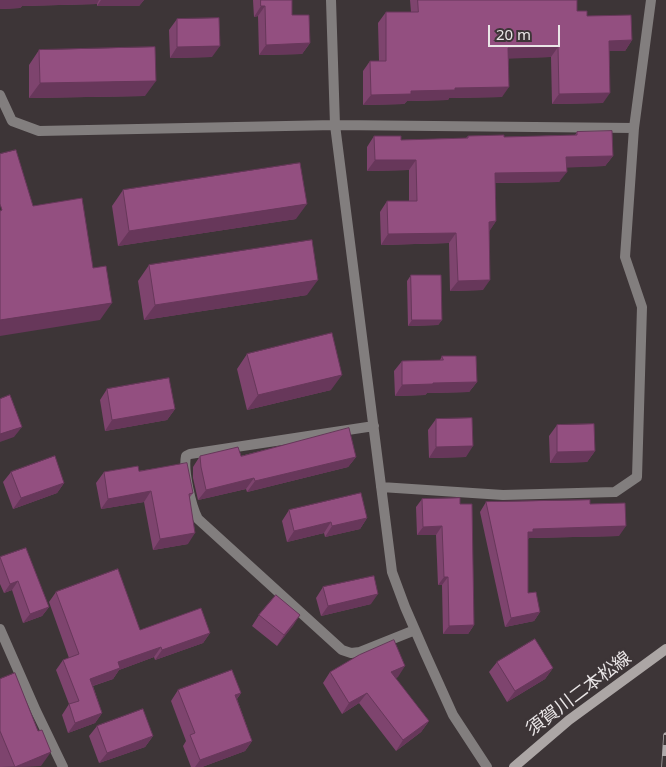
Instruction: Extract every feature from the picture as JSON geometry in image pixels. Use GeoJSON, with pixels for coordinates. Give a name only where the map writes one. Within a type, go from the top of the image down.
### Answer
{"type":"FeatureCollection","features":[{"type":"Feature","properties":{"kind":"main road","name":"須賀川二本松線"},"geometry":{"type":"LineString","coordinates":[[514,767],[569,720],[666,649]]}},
{"type":"Feature","properties":{"kind":"street"},"geometry":{"type":"LineString","coordinates":[[331,0],[335,125],[392,572],[452,715],[486,767]]}},
{"type":"Feature","properties":{"kind":"street"},"geometry":{"type":"LineString","coordinates":[[381,487],[503,494],[615,492],[637,477],[642,307],[625,257],[634,128],[651,0]]}},
{"type":"Feature","properties":{"kind":"street"},"geometry":{"type":"LineString","coordinates":[[0,95],[12,120],[39,131],[335,125],[634,128]]}},
{"type":"Feature","properties":{"kind":"street"},"geometry":{"type":"LineString","coordinates":[[374,426],[190,454],[186,456],[184,463],[190,500],[198,519],[342,650],[351,653],[360,652],[415,630]]}},
{"type":"Feature","properties":{"kind":"street"},"geometry":{"type":"LineString","coordinates":[[0,629],[63,767]]}},
{"type":"Feature","properties":{"kind":"building"},"geometry":{"type":"Polygon","coordinates":[[[261,0],[292,0],[292,15],[309,15],[310,43],[266,45],[265,6],[261,6],[261,0]]]}},
{"type":"Feature","properties":{"kind":"building"},"geometry":{"type":"Polygon","coordinates":[[[418,0],[577,0],[577,11],[587,11],[587,16],[631,15],[632,40],[609,41],[610,93],[559,94],[558,47],[508,48],[509,87],[455,88],[455,90],[411,91],[411,94],[371,95],[370,61],[386,61],[386,12],[418,12],[418,0]]]}},
{"type":"Feature","properties":{"kind":"building"},"geometry":{"type":"Polygon","coordinates":[[[219,18],[220,46],[177,47],[177,19],[219,18]]]}},
{"type":"Feature","properties":{"kind":"building"},"geometry":{"type":"Polygon","coordinates":[[[155,47],[156,81],[40,83],[39,50],[155,47]]]}},
{"type":"Feature","properties":{"kind":"building"},"geometry":{"type":"Polygon","coordinates":[[[612,131],[613,156],[566,157],[567,172],[495,173],[496,221],[489,222],[490,280],[458,281],[456,233],[388,234],[387,201],[417,201],[416,160],[375,160],[374,136],[401,136],[401,140],[468,138],[468,136],[577,135],[577,132],[612,131]]]}},
{"type":"Feature","properties":{"kind":"building"},"geometry":{"type":"Polygon","coordinates":[[[16,150],[33,206],[82,198],[93,268],[106,266],[112,303],[0,320],[0,211],[2,210],[0,204],[0,154],[16,150]]]}},
{"type":"Feature","properties":{"kind":"building"},"geometry":{"type":"Polygon","coordinates":[[[300,163],[307,204],[129,231],[123,190],[300,163]]]}},
{"type":"Feature","properties":{"kind":"building"},"geometry":{"type":"Polygon","coordinates":[[[312,240],[318,280],[155,305],[149,265],[312,240]]]}},
{"type":"Feature","properties":{"kind":"building"},"geometry":{"type":"Polygon","coordinates":[[[411,275],[441,275],[442,320],[412,320],[411,275]]]}},
{"type":"Feature","properties":{"kind":"building"},"geometry":{"type":"Polygon","coordinates":[[[332,333],[342,375],[258,395],[247,354],[332,333]]]}},
{"type":"Feature","properties":{"kind":"building"},"geometry":{"type":"Polygon","coordinates":[[[442,356],[476,356],[477,382],[402,385],[402,361],[443,360],[442,356]]]}},
{"type":"Feature","properties":{"kind":"building"},"geometry":{"type":"Polygon","coordinates":[[[169,378],[175,409],[112,420],[107,389],[169,378]]]}},
{"type":"Feature","properties":{"kind":"building"},"geometry":{"type":"Polygon","coordinates":[[[10,395],[22,427],[0,434],[0,399],[10,395]]]}},
{"type":"Feature","properties":{"kind":"building"},"geometry":{"type":"Polygon","coordinates":[[[472,418],[473,446],[436,447],[436,419],[472,418]]]}},
{"type":"Feature","properties":{"kind":"building"},"geometry":{"type":"Polygon","coordinates":[[[594,424],[595,451],[557,452],[557,425],[594,424]]]}},
{"type":"Feature","properties":{"kind":"building"},"geometry":{"type":"Polygon","coordinates":[[[349,428],[356,457],[255,481],[254,478],[206,490],[200,456],[238,447],[241,456],[349,428]]]}},
{"type":"Feature","properties":{"kind":"building"},"geometry":{"type":"Polygon","coordinates":[[[55,456],[64,483],[21,498],[11,472],[55,456]]]}},
{"type":"Feature","properties":{"kind":"building"},"geometry":{"type":"Polygon","coordinates":[[[187,463],[193,493],[189,494],[195,533],[160,539],[151,491],[108,499],[104,472],[138,466],[139,471],[187,463]]]}},
{"type":"Feature","properties":{"kind":"building"},"geometry":{"type":"Polygon","coordinates":[[[361,493],[367,518],[332,526],[331,522],[294,531],[289,510],[361,493]]]}},
{"type":"Feature","properties":{"kind":"building"},"geometry":{"type":"Polygon","coordinates":[[[460,498],[460,504],[472,504],[474,625],[449,626],[448,577],[444,577],[442,526],[423,527],[422,499],[460,498]]]}},
{"type":"Feature","properties":{"kind":"building"},"geometry":{"type":"Polygon","coordinates":[[[590,500],[590,504],[625,503],[626,526],[533,529],[533,532],[528,532],[528,593],[536,592],[540,612],[511,618],[486,502],[590,500]]]}},
{"type":"Feature","properties":{"kind":"building"},"geometry":{"type":"Polygon","coordinates":[[[26,548],[49,607],[30,614],[18,581],[10,584],[0,557],[26,548]]]}},
{"type":"Feature","properties":{"kind":"building"},"geometry":{"type":"Polygon","coordinates":[[[118,569],[140,630],[201,608],[210,633],[162,650],[161,647],[118,662],[120,668],[90,679],[102,713],[75,723],[69,704],[79,701],[63,660],[79,654],[56,592],[118,569]]]}},
{"type":"Feature","properties":{"kind":"building"},"geometry":{"type":"Polygon","coordinates":[[[374,576],[378,594],[328,606],[323,587],[374,576]]]}},
{"type":"Feature","properties":{"kind":"building"},"geometry":{"type":"Polygon","coordinates":[[[276,595],[300,615],[284,635],[259,615],[276,595]]]}},
{"type":"Feature","properties":{"kind":"building"},"geometry":{"type":"Polygon","coordinates":[[[535,639],[553,668],[515,691],[497,662],[535,639]]]}},
{"type":"Feature","properties":{"kind":"building"},"geometry":{"type":"Polygon","coordinates":[[[394,640],[405,666],[391,672],[429,721],[403,740],[367,693],[349,703],[330,672],[359,655],[394,640]]]}},
{"type":"Feature","properties":{"kind":"building"},"geometry":{"type":"Polygon","coordinates":[[[232,670],[241,693],[235,695],[252,741],[200,760],[190,735],[195,733],[178,690],[232,670]]]}},
{"type":"Feature","properties":{"kind":"building"},"geometry":{"type":"Polygon","coordinates":[[[15,673],[38,731],[42,730],[51,752],[15,767],[0,731],[0,679],[15,673]]]}},
{"type":"Feature","properties":{"kind":"building"},"geometry":{"type":"Polygon","coordinates":[[[143,709],[153,736],[107,753],[97,726],[143,709]]]}},
{"type":"Feature","properties":{"kind":"railway"},"geometry":{"type":"LineString","coordinates":[[664,767],[666,735]]}}]}
